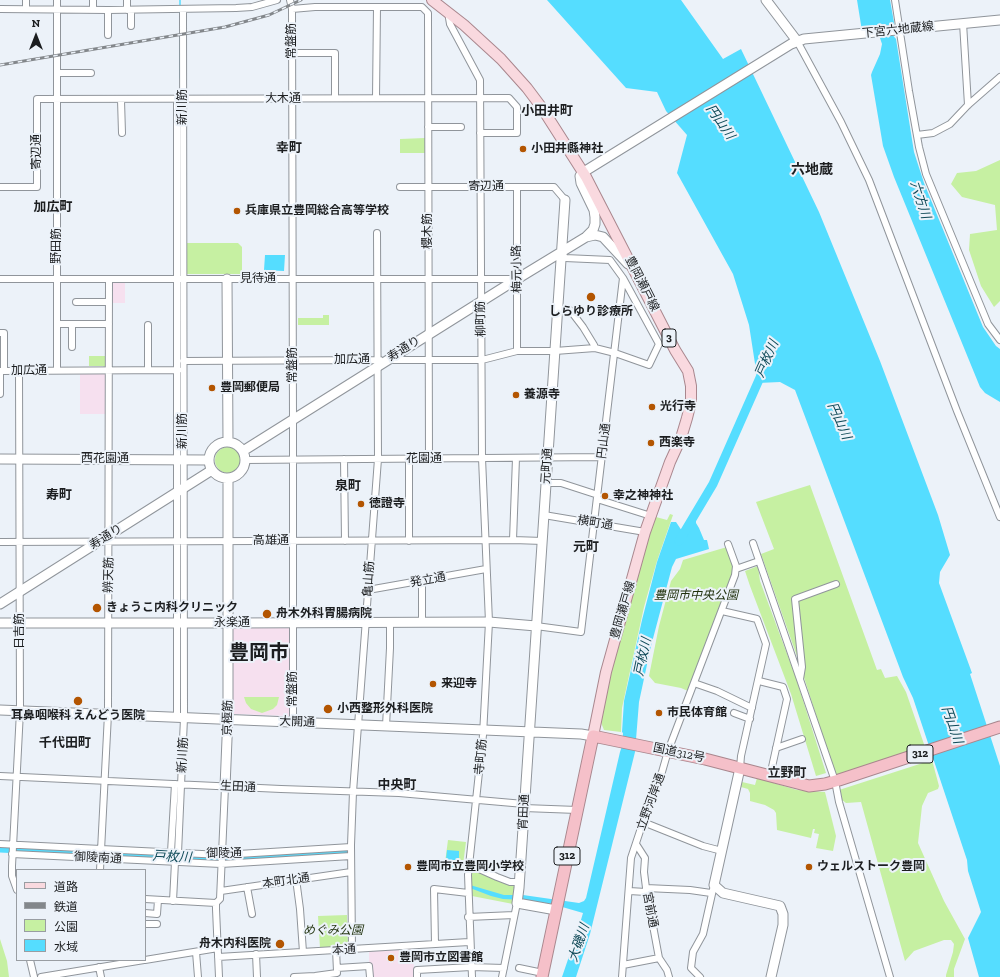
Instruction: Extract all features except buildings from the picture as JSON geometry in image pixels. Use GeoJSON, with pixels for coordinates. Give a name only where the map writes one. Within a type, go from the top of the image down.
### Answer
{"type":"FeatureCollection","features":[{"type":"Feature","properties":{"kind":"highway","name":"国道312号"},"geometry":{"type":"LineString","coordinates":[[593,736],[668,751],[809,786],[825,784],[1000,727]]}},
{"type":"Feature","properties":{"kind":"highway","name":"312"},"geometry":{"type":"LineString","coordinates":[[543,975],[593,736]]}},
{"type":"Feature","properties":{"kind":"main road","name":"豊岡瀬戸線"},"geometry":{"type":"LineString","coordinates":[[432,0],[478,37],[501,59],[542,108],[586,170],[675,350],[688,370],[691,386],[691,402],[687,418],[645,532],[606,672],[593,736]]}},
{"type":"Feature","properties":{"kind":"street"},"geometry":{"type":"LineString","coordinates":[[26,0],[26,10]]}},
{"type":"Feature","properties":{"kind":"street","name":"野田筋"},"geometry":{"type":"LineString","coordinates":[[57,0],[57,370]]}},
{"type":"Feature","properties":{"kind":"street"},"geometry":{"type":"LineString","coordinates":[[93,0],[93,10]]}},
{"type":"Feature","properties":{"kind":"street"},"geometry":{"type":"LineString","coordinates":[[127,0],[131,26]]}},
{"type":"Feature","properties":{"kind":"street"},"geometry":{"type":"LineString","coordinates":[[0,9],[129,10],[252,7],[278,0]]}},
{"type":"Feature","properties":{"kind":"street","name":"常盤筋"},"geometry":{"type":"LineString","coordinates":[[290,0],[292,9],[293,722]]}},
{"type":"Feature","properties":{"kind":"street"},"geometry":{"type":"LineString","coordinates":[[766,0],[794,42],[840,122],[869,180],[957,411],[1000,518]]}},
{"type":"Feature","properties":{"kind":"street"},"geometry":{"type":"LineString","coordinates":[[895,0],[909,91],[926,174],[988,324],[1000,340]]}},
{"type":"Feature","properties":{"kind":"street"},"geometry":{"type":"LineString","coordinates":[[292,9],[315,7],[377,7],[376,98]]}},
{"type":"Feature","properties":{"kind":"street","name":"櫻木筋"},"geometry":{"type":"LineString","coordinates":[[377,7],[422,7],[428,13],[429,459]]}},
{"type":"Feature","properties":{"kind":"street","name":"新川筋"},"geometry":{"type":"LineString","coordinates":[[175,853],[181,717],[181,541],[178,370],[180,279],[180,99],[183,9]]}},
{"type":"Feature","properties":{"kind":"street"},"geometry":{"type":"LineString","coordinates":[[108,10],[108,35]]}},
{"type":"Feature","properties":{"kind":"street","name":"柳町筋"},"geometry":{"type":"LineString","coordinates":[[448,12],[450,24],[480,80],[482,458],[489,622]]}},
{"type":"Feature","properties":{"kind":"street","name":"下宮六地蔵線"},"geometry":{"type":"LineString","coordinates":[[794,42],[807,39],[1000,20]]}},
{"type":"Feature","properties":{"kind":"street"},"geometry":{"type":"LineString","coordinates":[[963,23],[968,105]]}},
{"type":"Feature","properties":{"kind":"street"},"geometry":{"type":"LineString","coordinates":[[586,237],[593,230],[595,217],[580,181],[580,176],[586,170],[794,42]]}},
{"type":"Feature","properties":{"kind":"street"},"geometry":{"type":"LineString","coordinates":[[292,53],[335,53],[335,98]]}},
{"type":"Feature","properties":{"kind":"street"},"geometry":{"type":"LineString","coordinates":[[57,73],[91,73]]}},
{"type":"Feature","properties":{"kind":"street"},"geometry":{"type":"LineString","coordinates":[[917,135],[933,133],[950,124],[968,105],[1000,77]]}},
{"type":"Feature","properties":{"kind":"street","name":"大木通"},"geometry":{"type":"LineString","coordinates":[[57,100],[509,98],[517,107],[517,133],[480,133]]}},
{"type":"Feature","properties":{"kind":"street","name":"寄辺通"},"geometry":{"type":"LineString","coordinates":[[0,187],[37,187],[37,100],[57,100]]}},
{"type":"Feature","properties":{"kind":"street"},"geometry":{"type":"LineString","coordinates":[[121,100],[122,133]]}},
{"type":"Feature","properties":{"kind":"street"},"geometry":{"type":"LineString","coordinates":[[428,127],[461,127]]}},
{"type":"Feature","properties":{"kind":"street","name":"寄辺通"},"geometry":{"type":"LineString","coordinates":[[400,187],[554,187],[565,200]]}},
{"type":"Feature","properties":{"kind":"street","name":"梅元小路"},"geometry":{"type":"LineString","coordinates":[[517,187],[517,351]]}},
{"type":"Feature","properties":{"kind":"street","name":"元町通"},"geometry":{"type":"LineString","coordinates":[[529,732],[558,309],[564,250],[565,200]]}},
{"type":"Feature","properties":{"kind":"street","name":"亀山筋"},"geometry":{"type":"LineString","coordinates":[[352,949],[351,848],[353,792],[378,459],[377,233]]}},
{"type":"Feature","properties":{"kind":"street"},"geometry":{"type":"LineString","coordinates":[[586,237],[595,235],[603,237],[636,272]]}},
{"type":"Feature","properties":{"kind":"street","name":"寿通り"},"geometry":{"type":"LineString","coordinates":[[244,456],[293,420],[377,363],[388,360],[586,237]]}},
{"type":"Feature","properties":{"kind":"street"},"geometry":{"type":"LineString","coordinates":[[564,250],[565,258],[610,260],[623,278]]}},
{"type":"Feature","properties":{"kind":"street","name":"円山通"},"geometry":{"type":"LineString","coordinates":[[536,626],[581,632],[623,278]]}},
{"type":"Feature","properties":{"kind":"street","name":"加広通"},"geometry":{"type":"LineString","coordinates":[[388,360],[482,360],[517,351],[555,351],[595,348],[615,353],[649,365],[659,344],[623,278]]}},
{"type":"Feature","properties":{"kind":"street","name":"見待通"},"geometry":{"type":"LineString","coordinates":[[0,279],[517,279]]}},
{"type":"Feature","properties":{"kind":"street","name":"新川筋"},"geometry":{"type":"LineString","coordinates":[[180,279],[183,361],[180,459]]}},
{"type":"Feature","properties":{"kind":"street"},"geometry":{"type":"LineString","coordinates":[[227,279],[228,442]]}},
{"type":"Feature","properties":{"kind":"street","name":"辨天筋"},"geometry":{"type":"LineString","coordinates":[[100,869],[108,714],[109,623],[106,539],[109,459],[109,280]]}},
{"type":"Feature","properties":{"kind":"street"},"geometry":{"type":"LineString","coordinates":[[76,302],[109,302]]}},
{"type":"Feature","properties":{"kind":"street"},"geometry":{"type":"LineString","coordinates":[[558,309],[570,310],[583,327],[595,348]]}},
{"type":"Feature","properties":{"kind":"street"},"geometry":{"type":"LineString","coordinates":[[57,324],[109,324]]}},
{"type":"Feature","properties":{"kind":"street"},"geometry":{"type":"LineString","coordinates":[[72,324],[72,347]]}},
{"type":"Feature","properties":{"kind":"street"},"geometry":{"type":"LineString","coordinates":[[148,325],[148,370]]}},
{"type":"Feature","properties":{"kind":"street"},"geometry":{"type":"LineString","coordinates":[[0,333],[4,333],[0,394]]}},
{"type":"Feature","properties":{"kind":"street","name":"加広通"},"geometry":{"type":"LineString","coordinates":[[183,361],[293,360],[377,363]]}},
{"type":"Feature","properties":{"kind":"street","name":"加広通"},"geometry":{"type":"LineString","coordinates":[[2,371],[178,370]]}},
{"type":"Feature","properties":{"kind":"street","name":"日吉筋"},"geometry":{"type":"LineString","coordinates":[[16,887],[12,876],[12,849],[20,711],[19,371]]}},
{"type":"Feature","properties":{"kind":"street"},"geometry":{"type":"LineString","coordinates":[[228,442],[238,446],[244,456],[244,467],[235,476],[228,478],[219,476],[212,470],[209,460],[215,447],[221,443],[228,442]]}},
{"type":"Feature","properties":{"kind":"street","name":"花園通"},"geometry":{"type":"LineString","coordinates":[[244,456],[293,460],[602,457]]}},
{"type":"Feature","properties":{"kind":"street"},"geometry":{"type":"LineString","coordinates":[[513,540],[516,458]]}},
{"type":"Feature","properties":{"kind":"street","name":"西花園通"},"geometry":{"type":"LineString","coordinates":[[0,459],[209,460]]}},
{"type":"Feature","properties":{"kind":"street"},"geometry":{"type":"LineString","coordinates":[[344,459],[345,541]]}},
{"type":"Feature","properties":{"kind":"street"},"geometry":{"type":"LineString","coordinates":[[409,459],[409,541]]}},
{"type":"Feature","properties":{"kind":"street","name":"寿通り"},"geometry":{"type":"LineString","coordinates":[[0,604],[106,539],[212,470]]}},
{"type":"Feature","properties":{"kind":"street","name":"京極筋"},"geometry":{"type":"LineString","coordinates":[[219,977],[216,903],[220,899],[221,891],[228,719],[228,478]]}},
{"type":"Feature","properties":{"kind":"street"},"geometry":{"type":"LineString","coordinates":[[546,483],[561,483],[651,516]]}},
{"type":"Feature","properties":{"kind":"street","name":"横町通"},"geometry":{"type":"LineString","coordinates":[[544,515],[645,532]]}},
{"type":"Feature","properties":{"kind":"street","name":"高雄通"},"geometry":{"type":"LineString","coordinates":[[0,542],[106,539],[181,541],[543,541]]}},
{"type":"Feature","properties":{"kind":"street"},"geometry":{"type":"LineString","coordinates":[[753,543],[800,680],[837,780],[839,802],[890,977]]}},
{"type":"Feature","properties":{"kind":"street"},"geometry":{"type":"LineString","coordinates":[[728,544],[736,569],[759,561]]}},
{"type":"Feature","properties":{"kind":"street","name":"発立通"},"geometry":{"type":"LineString","coordinates":[[368,590],[486,569]]}},
{"type":"Feature","properties":{"kind":"street","name":"立野河岸通"},"geometry":{"type":"LineString","coordinates":[[622,977],[631,858],[642,822],[722,611],[736,569]]}},
{"type":"Feature","properties":{"kind":"street"},"geometry":{"type":"LineString","coordinates":[[422,581],[422,622]]}},
{"type":"Feature","properties":{"kind":"street"},"geometry":{"type":"LineString","coordinates":[[800,680],[802,667],[795,599],[836,584]]}},
{"type":"Feature","properties":{"kind":"street"},"geometry":{"type":"LineString","coordinates":[[700,977],[691,968],[693,952],[703,934],[766,644],[758,620],[755,618],[722,611]]}},
{"type":"Feature","properties":{"kind":"street"},"geometry":{"type":"LineString","coordinates":[[386,726],[390,622]]}},
{"type":"Feature","properties":{"kind":"street","name":"永楽通"},"geometry":{"type":"LineString","coordinates":[[0,623],[489,622],[536,626]]}},
{"type":"Feature","properties":{"kind":"street","name":"寺町筋"},"geometry":{"type":"LineString","coordinates":[[472,977],[468,917],[468,864],[483,730],[489,622]]}},
{"type":"Feature","properties":{"kind":"street"},"geometry":{"type":"LineString","coordinates":[[759,681],[783,687],[787,699],[770,776]]}},
{"type":"Feature","properties":{"kind":"street"},"geometry":{"type":"LineString","coordinates":[[694,683],[718,691],[752,708]]}},
{"type":"Feature","properties":{"kind":"street","name":"大開通"},"geometry":{"type":"LineString","coordinates":[[0,710],[593,736]]}},
{"type":"Feature","properties":{"kind":"street"},"geometry":{"type":"LineString","coordinates":[[734,713],[750,719]]}},
{"type":"Feature","properties":{"kind":"street","name":"宵田通"},"geometry":{"type":"LineString","coordinates":[[517,899],[529,732]]}},
{"type":"Feature","properties":{"kind":"street"},"geometry":{"type":"LineString","coordinates":[[776,748],[802,738]]}},
{"type":"Feature","properties":{"kind":"street","name":"生田通"},"geometry":{"type":"LineString","coordinates":[[0,776],[178,785],[399,793],[577,810]]}},
{"type":"Feature","properties":{"kind":"street"},"geometry":{"type":"LineString","coordinates":[[642,822],[703,846],[722,851]]}},
{"type":"Feature","properties":{"kind":"street","name":"御陵通"},"geometry":{"type":"LineString","coordinates":[[0,844],[12,849],[101,853],[175,853],[222,859],[351,848]]}},
{"type":"Feature","properties":{"kind":"street","name":"宮前通"},"geometry":{"type":"LineString","coordinates":[[636,844],[645,858],[644,872],[646,888],[660,958],[669,977]]}},
{"type":"Feature","properties":{"kind":"street","name":"御陵南通"},"geometry":{"type":"LineString","coordinates":[[101,853],[175,862],[222,859],[351,856]]}},
{"type":"Feature","properties":{"kind":"street"},"geometry":{"type":"LineString","coordinates":[[173,901],[175,862]]}},
{"type":"Feature","properties":{"kind":"street"},"geometry":{"type":"LineString","coordinates":[[468,864],[504,880],[519,882]]}},
{"type":"Feature","properties":{"kind":"street","name":"本町北通"},"geometry":{"type":"LineString","coordinates":[[221,891],[351,872]]}},
{"type":"Feature","properties":{"kind":"street"},"geometry":{"type":"LineString","coordinates":[[296,879],[300,909],[302,952]]}},
{"type":"Feature","properties":{"kind":"street"},"geometry":{"type":"LineString","coordinates":[[247,887],[252,914]]}},
{"type":"Feature","properties":{"kind":"street"},"geometry":{"type":"LineString","coordinates":[[629,891],[646,892],[646,888],[690,890],[713,889],[723,893],[780,906],[783,914],[783,924],[771,977]]}},
{"type":"Feature","properties":{"kind":"street"},"geometry":{"type":"LineString","coordinates":[[435,944],[434,889],[468,893]]}},
{"type":"Feature","properties":{"kind":"street"},"geometry":{"type":"LineString","coordinates":[[146,899],[216,903]]}},
{"type":"Feature","properties":{"kind":"street"},"geometry":{"type":"LineString","coordinates":[[502,977],[517,899],[556,910]]}},
{"type":"Feature","properties":{"kind":"street"},"geometry":{"type":"LineString","coordinates":[[146,913],[157,914],[158,900]]}},
{"type":"Feature","properties":{"kind":"street"},"geometry":{"type":"LineString","coordinates":[[468,917],[514,915]]}},
{"type":"Feature","properties":{"kind":"street"},"geometry":{"type":"LineString","coordinates":[[146,924],[157,924]]}},
{"type":"Feature","properties":{"kind":"street","name":"本通"},"geometry":{"type":"LineString","coordinates":[[218,957],[469,942]]}},
{"type":"Feature","properties":{"kind":"street"},"geometry":{"type":"LineString","coordinates":[[146,960],[218,948]]}},
{"type":"Feature","properties":{"kind":"street"},"geometry":{"type":"LineString","coordinates":[[336,950],[337,973]]}},
{"type":"Feature","properties":{"kind":"street"},"geometry":{"type":"LineString","coordinates":[[196,952],[198,977]]}},
{"type":"Feature","properties":{"kind":"street"},"geometry":{"type":"LineString","coordinates":[[256,954],[257,977]]}},
{"type":"Feature","properties":{"kind":"street"},"geometry":{"type":"LineString","coordinates":[[623,965],[660,958]]}},
{"type":"Feature","properties":{"kind":"street"},"geometry":{"type":"LineString","coordinates":[[30,961],[34,977]]}},
{"type":"Feature","properties":{"kind":"street"},"geometry":{"type":"LineString","coordinates":[[45,976],[99,967],[110,963],[133,961]]}},
{"type":"Feature","properties":{"kind":"street"},"geometry":{"type":"LineString","coordinates":[[294,977],[337,973],[369,966],[370,977]]}},
{"type":"Feature","properties":{"kind":"street"},"geometry":{"type":"LineString","coordinates":[[99,967],[102,977]]}},
{"type":"Feature","properties":{"kind":"street"},"geometry":{"type":"LineString","coordinates":[[417,977],[416,970],[471,967],[504,968]]}},
{"type":"Feature","properties":{"kind":"street"},"geometry":{"type":"LineString","coordinates":[[519,968],[543,975]]}},
{"type":"Feature","properties":{"kind":"shaded area"},"geometry":{"type":"Polygon","coordinates":[[[114,282],[125,282],[125,303],[112,303],[112,284],[114,282]]]}},
{"type":"Feature","properties":{"kind":"shaded area"},"geometry":{"type":"Polygon","coordinates":[[[80,373],[105,374],[105,414],[80,414],[80,373]]]}},
{"type":"Feature","properties":{"kind":"shaded area"},"geometry":{"type":"Polygon","coordinates":[[[233,626],[291,626],[291,714],[289,716],[232,713],[233,626]]]}},
{"type":"Feature","properties":{"kind":"shaded area","name":"豊岡市立図書館"},"geometry":{"type":"Polygon","coordinates":[[[412,949],[415,977],[372,977],[369,965],[369,951],[412,949]]]}},
{"type":"Feature","properties":{"kind":"green space"},"geometry":{"type":"Polygon","coordinates":[[[425,138],[425,153],[400,153],[400,139],[425,138]]]}},
{"type":"Feature","properties":{"kind":"green space"},"geometry":{"type":"Polygon","coordinates":[[[1000,160],[1000,301],[994,307],[981,286],[969,250],[970,234],[997,230],[995,205],[962,197],[951,184],[957,173],[976,171],[1000,160]]]}},
{"type":"Feature","properties":{"kind":"green space"},"geometry":{"type":"Polygon","coordinates":[[[185,243],[238,243],[242,247],[242,274],[185,274],[185,243]]]}},
{"type":"Feature","properties":{"kind":"green space"},"geometry":{"type":"Polygon","coordinates":[[[323,315],[329,315],[329,325],[298,325],[298,318],[323,318],[323,315]]]}},
{"type":"Feature","properties":{"kind":"green space"},"geometry":{"type":"Polygon","coordinates":[[[89,356],[106,356],[106,365],[104,367],[89,366],[89,356]]]}},
{"type":"Feature","properties":{"kind":"green space"},"geometry":{"type":"Polygon","coordinates":[[[228,447],[237,451],[241,460],[237,469],[228,473],[219,469],[215,460],[219,451],[228,447]]]}},
{"type":"Feature","properties":{"kind":"green space"},"geometry":{"type":"Polygon","coordinates":[[[810,485],[877,670],[881,669],[885,678],[897,676],[906,692],[925,747],[836,777],[799,662],[761,554],[774,549],[756,502],[810,485]]]}},
{"type":"Feature","properties":{"kind":"green space","name":"豊岡市中央公園"},"geometry":{"type":"Polygon","coordinates":[[[670,514],[673,515],[657,561],[644,607],[622,708],[621,732],[604,730],[600,720],[607,689],[649,533],[656,517],[667,520],[670,514]]]}},
{"type":"Feature","properties":{"kind":"green space","name":"豊岡市中央公園"},"geometry":{"type":"Polygon","coordinates":[[[727,547],[734,570],[688,691],[681,688],[655,683],[649,676],[659,626],[671,581],[680,569],[683,560],[727,547]]]}},
{"type":"Feature","properties":{"kind":"green space"},"geometry":{"type":"Polygon","coordinates":[[[758,566],[760,581],[796,678],[826,773],[816,776],[791,694],[745,571],[758,566]]]}},
{"type":"Feature","properties":{"kind":"green space"},"geometry":{"type":"Polygon","coordinates":[[[244,697],[279,697],[277,705],[273,709],[262,713],[251,709],[246,703],[244,697]]]}},
{"type":"Feature","properties":{"kind":"green space"},"geometry":{"type":"Polygon","coordinates":[[[932,760],[939,786],[938,789],[928,793],[922,806],[918,843],[944,901],[965,939],[954,969],[954,977],[946,977],[953,952],[954,944],[951,940],[944,940],[914,951],[905,961],[861,802],[846,803],[842,800],[839,790],[932,760]]]}},
{"type":"Feature","properties":{"kind":"green space"},"geometry":{"type":"Polygon","coordinates":[[[757,778],[797,790],[825,792],[836,836],[833,851],[816,848],[819,834],[814,833],[815,829],[813,829],[811,838],[777,830],[776,813],[774,810],[765,805],[750,801],[750,793],[748,789],[741,787],[742,782],[755,785],[757,778]]]}},
{"type":"Feature","properties":{"kind":"green space"},"geometry":{"type":"Polygon","coordinates":[[[448,840],[466,842],[462,872],[444,870],[448,840]]]}},
{"type":"Feature","properties":{"kind":"green space"},"geometry":{"type":"Polygon","coordinates":[[[472,868],[515,884],[513,904],[472,896],[470,892],[472,868]]]}},
{"type":"Feature","properties":{"kind":"green space","name":"めぐみ公園"},"geometry":{"type":"Polygon","coordinates":[[[347,915],[348,945],[320,948],[318,916],[347,915]]]}},
{"type":"Feature","properties":{"kind":"green space"},"geometry":{"type":"Polygon","coordinates":[[[0,939],[7,961],[9,977],[0,977],[0,939]]]}},
{"type":"Feature","properties":{"kind":"water","name":"円山川"},"geometry":{"type":"Polygon","coordinates":[[[547,0],[681,0],[723,59],[741,49],[819,212],[880,361],[938,515],[950,555],[940,572],[939,583],[972,673],[970,674],[1000,766],[1000,977],[979,977],[968,938],[981,912],[968,871],[967,860],[913,698],[903,677],[795,390],[780,382],[758,383],[749,325],[733,274],[677,173],[687,135],[666,111],[657,92],[626,88],[547,0]]]}},
{"type":"Feature","properties":{"kind":"water","name":"六方川"},"geometry":{"type":"Polygon","coordinates":[[[857,0],[890,0],[895,28],[891,33],[896,39],[914,152],[924,183],[983,327],[996,346],[1000,349],[1000,402],[985,393],[980,387],[894,177],[883,146],[871,75],[880,54],[882,44],[879,35],[862,31],[857,0]]]}},
{"type":"Feature","properties":{"kind":"water"},"geometry":{"type":"Polygon","coordinates":[[[265,255],[285,255],[284,271],[264,270],[265,255]]]}},
{"type":"Feature","properties":{"kind":"water","name":"大磯川"},"geometry":{"type":"Polygon","coordinates":[[[693,518],[696,519],[696,523],[704,540],[707,540],[709,549],[676,559],[672,567],[651,646],[639,702],[635,752],[590,934],[576,977],[562,977],[583,913],[552,904],[525,900],[503,899],[470,888],[470,885],[504,895],[523,895],[579,903],[584,901],[586,898],[622,746],[624,701],[657,562],[671,522],[676,522],[682,531],[688,528],[693,518]]]}},
{"type":"Feature","properties":{"kind":"water"},"geometry":{"type":"Polygon","coordinates":[[[447,850],[459,851],[461,870],[445,869],[447,850]]]}},
{"type":"Feature","properties":{"kind":"waterway"},"geometry":{"type":"LineString","coordinates":[[180,0],[180,6]]}},
{"type":"Feature","properties":{"kind":"waterway"},"geometry":{"type":"LineString","coordinates":[[180,10],[180,20]]}},
{"type":"Feature","properties":{"kind":"waterway"},"geometry":{"type":"LineString","coordinates":[[180,32],[180,78]]}},
{"type":"Feature","properties":{"kind":"waterway"},"geometry":{"type":"LineString","coordinates":[[180,178],[180,274]]}},
{"type":"Feature","properties":{"kind":"waterway"},"geometry":{"type":"LineString","coordinates":[[180,290],[181,366]]}},
{"type":"Feature","properties":{"kind":"waterway","name":"戸枚川"},"geometry":{"type":"LineString","coordinates":[[679,541],[713,484],[762,373]]}},
{"type":"Feature","properties":{"kind":"waterway"},"geometry":{"type":"LineString","coordinates":[[181,684],[181,689]]}},
{"type":"Feature","properties":{"kind":"waterway","name":"戸枚川"},"geometry":{"type":"LineString","coordinates":[[0,848],[214,859],[344,853]]}},
{"type":"Feature","properties":{"kind":"railway"},"geometry":{"type":"LineString","coordinates":[[0,65],[225,27],[269,15],[301,0]]}},
{"type":"Feature","properties":{"kind":"place","name":"小田井縣神社"},"geometry":{"type":"Point","coordinates":[523,149]}},
{"type":"Feature","properties":{"kind":"place","name":"兵庫県立豊岡総合高等学校"},"geometry":{"type":"Point","coordinates":[237,211]}},
{"type":"Feature","properties":{"kind":"place","name":"しらゆり診療所"},"geometry":{"type":"Point","coordinates":[591,297]}},
{"type":"Feature","properties":{"kind":"place","name":"豊岡郵便局"},"geometry":{"type":"Point","coordinates":[212,388]}},
{"type":"Feature","properties":{"kind":"place","name":"養源寺"},"geometry":{"type":"Point","coordinates":[516,395]}},
{"type":"Feature","properties":{"kind":"place","name":"光行寺"},"geometry":{"type":"Point","coordinates":[652,407]}},
{"type":"Feature","properties":{"kind":"place","name":"西楽寺"},"geometry":{"type":"Point","coordinates":[651,443]}},
{"type":"Feature","properties":{"kind":"place","name":"幸之神神社"},"geometry":{"type":"Point","coordinates":[605,496]}},
{"type":"Feature","properties":{"kind":"place","name":"徳證寺"},"geometry":{"type":"Point","coordinates":[361,504]}},
{"type":"Feature","properties":{"kind":"place","name":"きょうこ内科クリニック"},"geometry":{"type":"Point","coordinates":[97,608]}},
{"type":"Feature","properties":{"kind":"place","name":"舟木外科胃腸病院"},"geometry":{"type":"Point","coordinates":[267,614]}},
{"type":"Feature","properties":{"kind":"place","name":"来迎寺"},"geometry":{"type":"Point","coordinates":[433,684]}},
{"type":"Feature","properties":{"kind":"place","name":"耳鼻咽喉科 えんどう医院"},"geometry":{"type":"Point","coordinates":[78,701]}},
{"type":"Feature","properties":{"kind":"place","name":"小西整形外科医院"},"geometry":{"type":"Point","coordinates":[328,709]}},
{"type":"Feature","properties":{"kind":"place","name":"市民体育館"},"geometry":{"type":"Point","coordinates":[659,713]}},
{"type":"Feature","properties":{"kind":"place","name":"豊岡市立豊岡小学校"},"geometry":{"type":"Point","coordinates":[408,867]}},
{"type":"Feature","properties":{"kind":"place","name":"ウェルストーク豊岡"},"geometry":{"type":"Point","coordinates":[809,867]}},
{"type":"Feature","properties":{"kind":"place","name":"舟木内科医院"},"geometry":{"type":"Point","coordinates":[280,944]}},
{"type":"Feature","properties":{"kind":"place","name":"豊岡市立図書館"},"geometry":{"type":"Point","coordinates":[391,958]}},
{"type":"Feature","properties":{"kind":"district","name":"小田井町"},"geometry":{"type":"Point","coordinates":[547,111]}},
{"type":"Feature","properties":{"kind":"district","name":"幸町"},"geometry":{"type":"Point","coordinates":[289,148]}},
{"type":"Feature","properties":{"kind":"district","name":"六地蔵"},"geometry":{"type":"Point","coordinates":[812,170]}},
{"type":"Feature","properties":{"kind":"district","name":"加広町"},"geometry":{"type":"Point","coordinates":[53,207]}},
{"type":"Feature","properties":{"kind":"district","name":"泉町"},"geometry":{"type":"Point","coordinates":[348,486]}},
{"type":"Feature","properties":{"kind":"district","name":"寿町"},"geometry":{"type":"Point","coordinates":[59,495]}},
{"type":"Feature","properties":{"kind":"district","name":"元町"},"geometry":{"type":"Point","coordinates":[586,547]}},
{"type":"Feature","properties":{"kind":"district","name":"豊岡市"},"geometry":{"type":"Point","coordinates":[259,653]}},
{"type":"Feature","properties":{"kind":"district","name":"千代田町"},"geometry":{"type":"Point","coordinates":[65,743]}},
{"type":"Feature","properties":{"kind":"district","name":"立野町"},"geometry":{"type":"Point","coordinates":[787,773]}},
{"type":"Feature","properties":{"kind":"district","name":"中央町"},"geometry":{"type":"Point","coordinates":[397,785]}}]}
